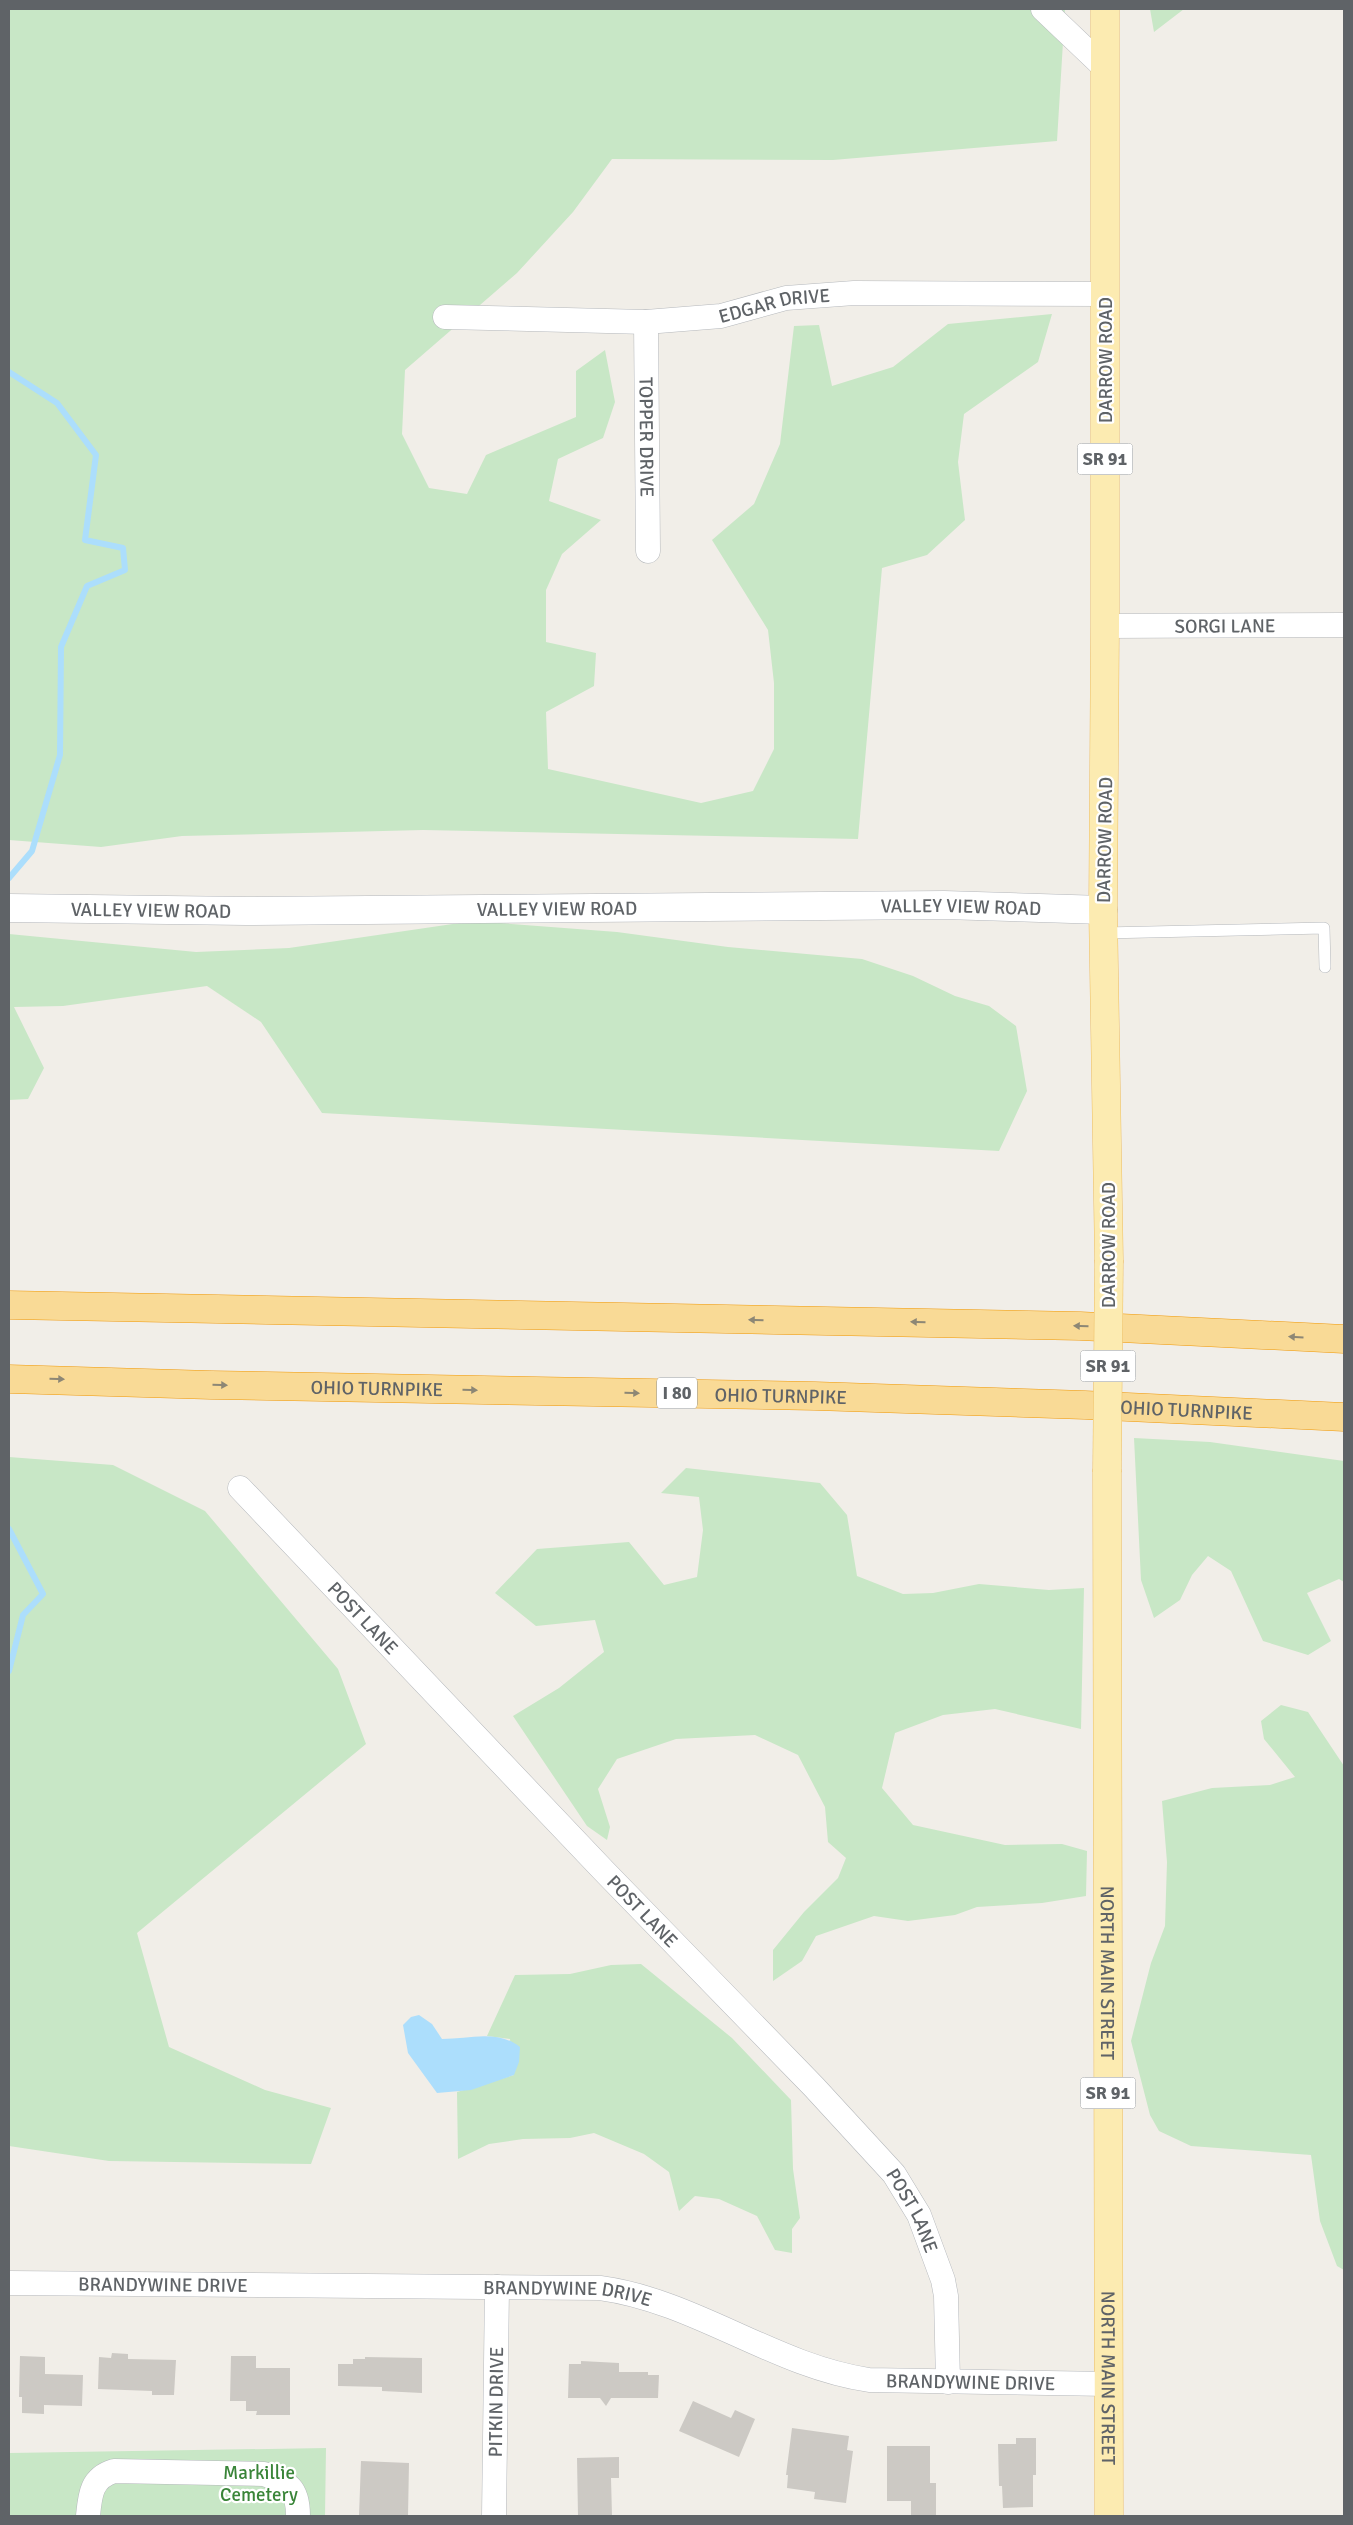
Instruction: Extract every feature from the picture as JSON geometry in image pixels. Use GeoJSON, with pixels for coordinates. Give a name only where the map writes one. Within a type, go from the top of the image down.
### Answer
{"type":"FeatureCollection","features":[{"type":"Feature","properties":{"kind":"highway"},"geometry":{"type":"LineString","coordinates":[[9,1305],[1080,1326],[1344,1340]]}},
{"type":"Feature","properties":{"kind":"highway","name":"OHIO TURNPIKE"},"geometry":{"type":"LineString","coordinates":[[9,1378],[211,1385],[815,1396],[1085,1405],[1344,1417]]}},
{"type":"Feature","properties":{"kind":"main road","name":"DARROW ROAD"},"geometry":{"type":"LineString","coordinates":[[1105,9],[1106,626],[1104,921],[1109,1260],[1106,1670]]}},
{"type":"Feature","properties":{"kind":"main road","name":"VALLEY VIEW ROAD"},"geometry":{"type":"LineString","coordinates":[[9,908],[246,911],[944,905],[1104,921]]}},
{"type":"Feature","properties":{"kind":"main road","name":"NORTH MAIN STREET"},"geometry":{"type":"LineString","coordinates":[[1106,1670],[1109,1879],[1109,2516]]}},
{"type":"Feature","properties":{"kind":"street"},"geometry":{"type":"LineString","coordinates":[[1043,9],[1105,68]]}},
{"type":"Feature","properties":{"kind":"street","name":"EDGAR DRIVE"},"geometry":{"type":"LineString","coordinates":[[445,317],[646,322],[721,316],[786,298],[854,292],[1104,294]]}},
{"type":"Feature","properties":{"kind":"street","name":"TOPPER DRIVE"},"geometry":{"type":"LineString","coordinates":[[646,322],[648,551]]}},
{"type":"Feature","properties":{"kind":"street","name":"SORGI LANE"},"geometry":{"type":"LineString","coordinates":[[1106,626],[1344,625]]}},
{"type":"Feature","properties":{"kind":"street","name":"POST LANE"},"geometry":{"type":"LineString","coordinates":[[240,1488],[604,1871],[814,2087],[894,2174],[919,2215],[943,2280],[948,2382]]}},
{"type":"Feature","properties":{"kind":"street","name":"BRANDYWINE DRIVE"},"geometry":{"type":"LineString","coordinates":[[9,2283],[600,2288],[630,2292],[686,2311],[804,2364],[842,2376],[870,2380],[1109,2384]]}},
{"type":"Feature","properties":{"kind":"street","name":"PITKIN DRIVE"},"geometry":{"type":"LineString","coordinates":[[494,2516],[497,2287]]}},
{"type":"Feature","properties":{"kind":"street"},"geometry":{"type":"LineString","coordinates":[[88,2516],[91,2492],[96,2481],[105,2474],[114,2471],[264,2474],[284,2482],[294,2490],[298,2506],[298,2516]]}},
{"type":"Feature","properties":{"kind":"lane"},"geometry":{"type":"LineString","coordinates":[[1104,921],[1324,928],[1325,967]]}},
{"type":"Feature","properties":{"kind":"green space"},"geometry":{"type":"Polygon","coordinates":[[[9,9],[1065,9],[1057,141],[833,160],[612,159],[573,212],[517,273],[405,370],[402,434],[429,488],[467,494],[486,455],[576,417],[576,371],[605,350],[615,402],[603,438],[558,459],[549,501],[601,520],[562,554],[546,590],[546,642],[596,653],[594,686],[546,712],[548,769],[701,803],[753,791],[774,749],[774,683],[768,630],[712,540],[754,504],[780,444],[794,326],[819,325],[832,386],[893,367],[948,324],[1052,314],[1038,362],[964,414],[958,462],[965,520],[927,555],[882,568],[858,839],[423,830],[182,836],[101,847],[9,840],[9,9]]]}},
{"type":"Feature","properties":{"kind":"green space"},"geometry":{"type":"Polygon","coordinates":[[[1150,9],[1184,9],[1154,32],[1150,9]]]}},
{"type":"Feature","properties":{"kind":"green space"},"geometry":{"type":"Polygon","coordinates":[[[473,921],[617,932],[728,947],[862,959],[913,976],[955,996],[989,1006],[1016,1026],[1027,1091],[999,1151],[322,1113],[261,1022],[207,986],[63,1006],[14,1007],[44,1068],[28,1099],[9,1100],[9,934],[196,952],[289,948],[473,921]]]}},
{"type":"Feature","properties":{"kind":"green space"},"geometry":{"type":"Polygon","coordinates":[[[1134,1438],[1210,1442],[1344,1461],[1344,1582],[1339,1579],[1307,1593],[1331,1641],[1308,1655],[1263,1641],[1231,1571],[1208,1556],[1192,1575],[1180,1600],[1154,1618],[1141,1580],[1134,1438]]]}},
{"type":"Feature","properties":{"kind":"green space"},"geometry":{"type":"Polygon","coordinates":[[[9,1457],[113,1465],[205,1511],[338,1669],[366,1744],[137,1933],[169,2047],[265,2090],[331,2108],[311,2164],[109,2161],[9,2146],[9,1457]]]}},
{"type":"Feature","properties":{"kind":"green space"},"geometry":{"type":"Polygon","coordinates":[[[686,1468],[820,1483],[847,1515],[857,1576],[903,1594],[933,1593],[979,1584],[1049,1590],[1084,1588],[1081,1729],[995,1709],[943,1715],[895,1733],[882,1788],[913,1825],[1005,1845],[1062,1844],[1087,1851],[1086,1896],[1042,1903],[977,1907],[955,1915],[908,1921],[874,1916],[816,1936],[802,1961],[773,1981],[773,1950],[804,1912],[838,1878],[846,1858],[828,1842],[825,1807],[798,1755],[755,1735],[676,1739],[617,1759],[598,1789],[610,1827],[607,1840],[587,1826],[513,1716],[559,1688],[604,1652],[595,1620],[536,1626],[495,1593],[537,1549],[629,1542],[664,1585],[697,1577],[703,1530],[699,1497],[661,1493],[686,1468]]]}},
{"type":"Feature","properties":{"kind":"green space"},"geometry":{"type":"Polygon","coordinates":[[[1281,1705],[1308,1712],[1344,1766],[1344,2270],[1337,2266],[1320,2221],[1311,2155],[1191,2146],[1159,2131],[1150,2115],[1131,2041],[1151,1963],[1165,1926],[1167,1862],[1162,1801],[1212,1788],[1270,1785],[1295,1777],[1264,1739],[1261,1721],[1281,1705]]]}},
{"type":"Feature","properties":{"kind":"green space"},"geometry":{"type":"Polygon","coordinates":[[[641,1964],[732,2038],[791,2100],[793,2169],[800,2218],[792,2229],[792,2253],[775,2250],[757,2216],[719,2199],[695,2196],[679,2211],[669,2172],[644,2154],[594,2133],[570,2138],[523,2139],[489,2144],[458,2159],[457,2092],[514,2075],[510,2039],[487,2036],[515,1975],[570,1974],[611,1965],[641,1964]]]}},
{"type":"Feature","properties":{"kind":"green space","name":"Markillie Cemetery"},"geometry":{"type":"Polygon","coordinates":[[[326,2448],[325,2516],[9,2516],[9,2453],[326,2448]]]}},
{"type":"Feature","properties":{"kind":"water"},"geometry":{"type":"Polygon","coordinates":[[[419,2015],[432,2024],[442,2039],[482,2036],[511,2041],[520,2047],[519,2062],[514,2075],[471,2090],[437,2093],[408,2053],[403,2025],[411,2017],[419,2015]]]}},
{"type":"Feature","properties":{"kind":"building"},"geometry":{"type":"Polygon","coordinates":[[[112,2353],[128,2354],[128,2359],[176,2360],[174,2395],[152,2395],[152,2391],[98,2389],[99,2357],[111,2358],[112,2353]]]}},
{"type":"Feature","properties":{"kind":"building"},"geometry":{"type":"Polygon","coordinates":[[[20,2356],[45,2357],[45,2374],[83,2375],[82,2406],[44,2405],[44,2414],[22,2413],[22,2397],[19,2397],[20,2356]]]}},
{"type":"Feature","properties":{"kind":"building"},"geometry":{"type":"Polygon","coordinates":[[[231,2356],[256,2356],[256,2368],[290,2368],[290,2415],[256,2415],[257,2411],[246,2411],[246,2401],[230,2401],[231,2356]]]}},
{"type":"Feature","properties":{"kind":"building"},"geometry":{"type":"Polygon","coordinates":[[[365,2357],[422,2358],[422,2393],[382,2391],[382,2387],[338,2386],[338,2364],[353,2364],[353,2359],[365,2359],[365,2357]]]}},
{"type":"Feature","properties":{"kind":"building"},"geometry":{"type":"Polygon","coordinates":[[[581,2361],[619,2363],[619,2372],[648,2372],[648,2375],[659,2375],[658,2398],[611,2398],[606,2406],[600,2398],[568,2398],[569,2364],[581,2364],[581,2361]]]}},
{"type":"Feature","properties":{"kind":"building"},"geometry":{"type":"Polygon","coordinates":[[[693,2401],[731,2418],[735,2410],[755,2419],[739,2457],[679,2431],[693,2401]]]}},
{"type":"Feature","properties":{"kind":"building"},"geometry":{"type":"Polygon","coordinates":[[[792,2428],[849,2436],[847,2450],[853,2451],[846,2503],[814,2499],[815,2492],[787,2488],[788,2475],[786,2475],[792,2428]]]}},
{"type":"Feature","properties":{"kind":"building"},"geometry":{"type":"Polygon","coordinates":[[[1016,2438],[1036,2438],[1036,2475],[1033,2475],[1033,2507],[1003,2508],[1002,2486],[999,2486],[998,2444],[1016,2444],[1016,2438]]]}},
{"type":"Feature","properties":{"kind":"building"},"geometry":{"type":"Polygon","coordinates":[[[887,2446],[930,2446],[930,2483],[936,2483],[936,2516],[911,2516],[911,2501],[887,2501],[887,2446]]]}},
{"type":"Feature","properties":{"kind":"building"},"geometry":{"type":"Polygon","coordinates":[[[619,2457],[619,2478],[611,2478],[612,2516],[578,2516],[577,2458],[619,2457]]]}},
{"type":"Feature","properties":{"kind":"building"},"geometry":{"type":"Polygon","coordinates":[[[361,2461],[409,2463],[408,2516],[359,2516],[361,2461]]]}},
{"type":"Feature","properties":{"kind":"waterway"},"geometry":{"type":"LineString","coordinates":[[9,372],[57,403],[96,455],[85,540],[123,548],[125,570],[87,586],[61,647],[60,755],[32,851],[9,878]]}},
{"type":"Feature","properties":{"kind":"waterway"},"geometry":{"type":"LineString","coordinates":[[9,1529],[43,1594],[23,1615],[9,1671]]}}]}
